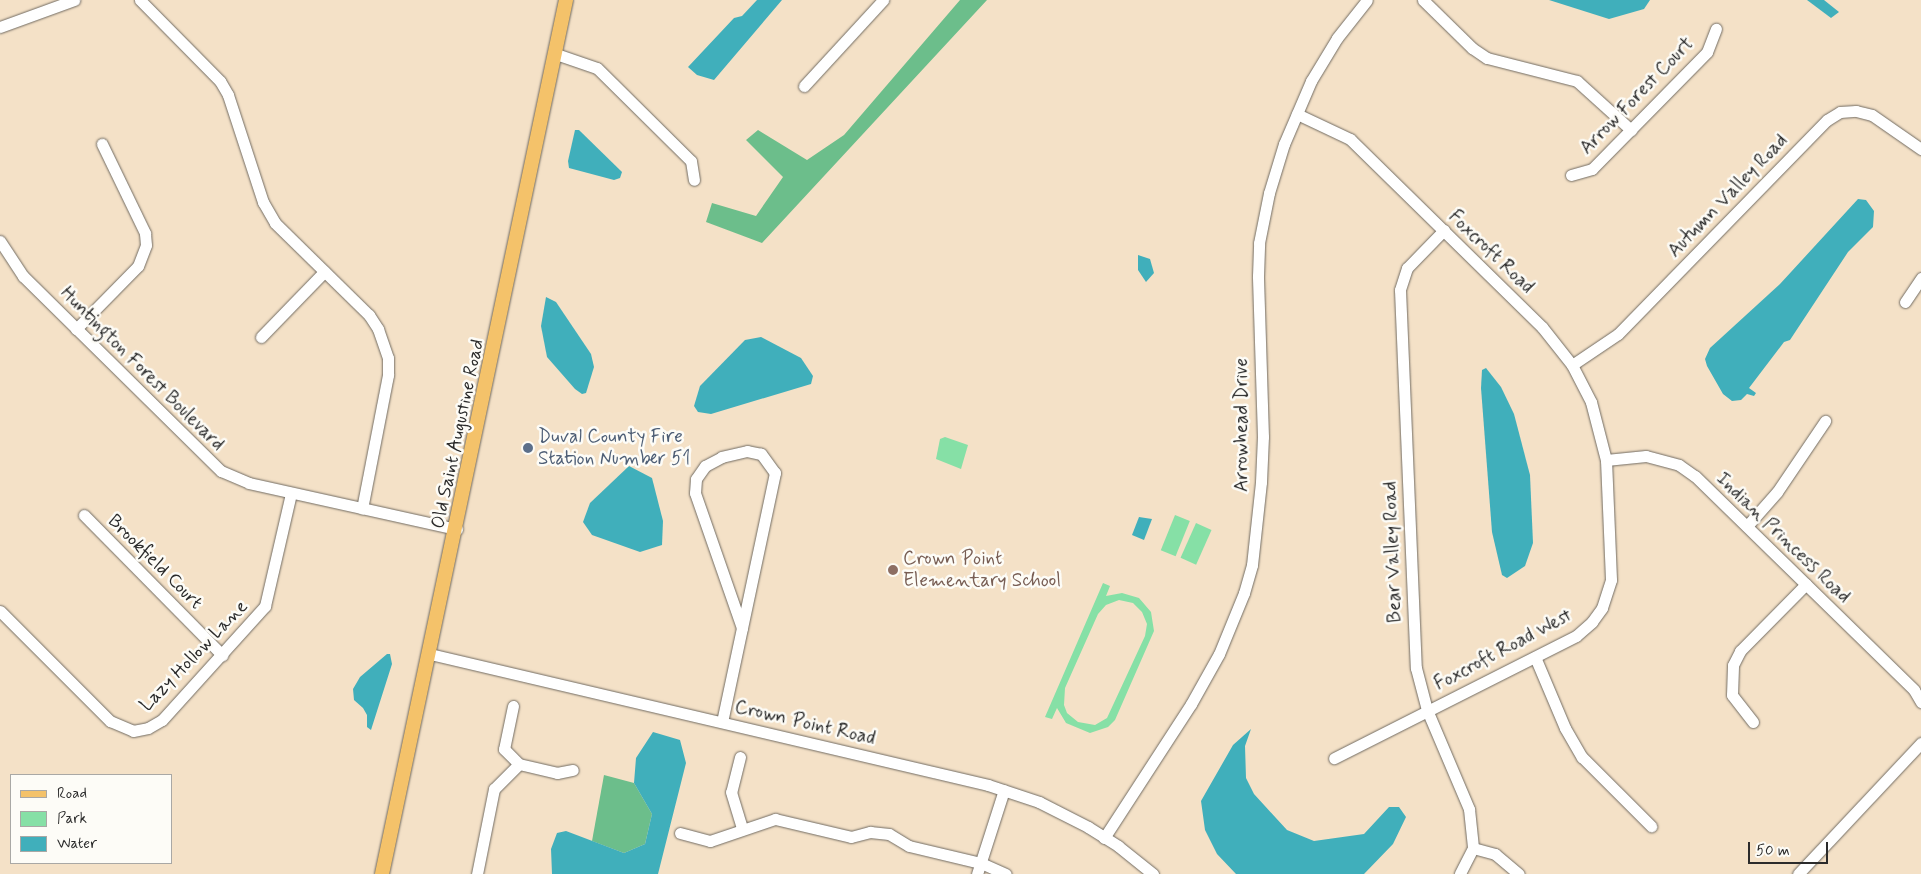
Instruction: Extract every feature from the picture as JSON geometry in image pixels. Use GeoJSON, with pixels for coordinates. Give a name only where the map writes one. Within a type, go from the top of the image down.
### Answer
{"type":"FeatureCollection","features":[{"type":"Feature","properties":{"kind":"main road","name":"Old Saint Augustine Road"},"geometry":{"type":"LineString","coordinates":[[382,874],[457,529],[566,0]]}},
{"type":"Feature","properties":{"kind":"street"},"geometry":{"type":"LineString","coordinates":[[0,27],[74,0]]}},
{"type":"Feature","properties":{"kind":"street"},"geometry":{"type":"LineString","coordinates":[[140,0],[220,81],[228,95],[263,202],[275,223],[369,315],[383,342],[388,358],[388,375],[362,509]]}},
{"type":"Feature","properties":{"kind":"street"},"geometry":{"type":"LineString","coordinates":[[804,86],[883,0]]}},
{"type":"Feature","properties":{"kind":"street","name":"Arrowhead Drive"},"geometry":{"type":"LineString","coordinates":[[1104,838],[1192,704],[1219,654],[1252,566],[1263,437],[1258,310],[1259,243],[1276,168],[1311,81],[1336,38],[1367,0]]}},
{"type":"Feature","properties":{"kind":"street"},"geometry":{"type":"LineString","coordinates":[[1423,0],[1472,48],[1487,58],[1577,81],[1631,130]]}},
{"type":"Feature","properties":{"kind":"street","name":"Arrow Forest Court"},"geometry":{"type":"LineString","coordinates":[[1571,175],[1592,169],[1631,130],[1707,52],[1716,29]]}},
{"type":"Feature","properties":{"kind":"street"},"geometry":{"type":"LineString","coordinates":[[556,54],[597,68],[691,161],[694,180]]}},
{"type":"Feature","properties":{"kind":"street","name":"Autumn Valley Road"},"geometry":{"type":"LineString","coordinates":[[1572,365],[1618,334],[1827,120],[1840,112],[1856,111],[1872,115],[1921,149]]}},
{"type":"Feature","properties":{"kind":"street","name":"Foxcroft Road"},"geometry":{"type":"LineString","coordinates":[[1297,114],[1350,139],[1542,327],[1572,365],[1591,402],[1606,460]]}},
{"type":"Feature","properties":{"kind":"street"},"geometry":{"type":"LineString","coordinates":[[76,329],[138,266],[146,245],[146,233],[102,144]]}},
{"type":"Feature","properties":{"kind":"street","name":"Bear Valley Road"},"geometry":{"type":"LineString","coordinates":[[1444,230],[1407,268],[1400,290],[1416,668],[1427,710],[1469,809],[1473,848]]}},
{"type":"Feature","properties":{"kind":"street","name":"Huntington Forest Boulevard"},"geometry":{"type":"LineString","coordinates":[[0,241],[23,276],[214,465],[250,483],[457,529]]}},
{"type":"Feature","properties":{"kind":"street"},"geometry":{"type":"LineString","coordinates":[[261,337],[324,272]]}},
{"type":"Feature","properties":{"kind":"street"},"geometry":{"type":"LineString","coordinates":[[1905,302],[1921,278]]}},
{"type":"Feature","properties":{"kind":"street"},"geometry":{"type":"LineString","coordinates":[[1747,526],[1777,492],[1825,421]]}},
{"type":"Feature","properties":{"kind":"street"},"geometry":{"type":"LineString","coordinates":[[722,722],[775,473],[760,454],[747,451],[722,458],[705,466],[696,479],[695,493],[742,628]]}},
{"type":"Feature","properties":{"kind":"street","name":"Indian Princess Road"},"geometry":{"type":"LineString","coordinates":[[1606,460],[1646,456],[1679,465],[1695,476],[1914,690],[1921,702]]}},
{"type":"Feature","properties":{"kind":"street","name":"Foxcroft Road West"},"geometry":{"type":"LineString","coordinates":[[1334,758],[1576,636],[1592,622],[1608,594],[1611,580],[1606,460]]}},
{"type":"Feature","properties":{"kind":"street","name":"Lazy Hollow Lane"},"geometry":{"type":"LineString","coordinates":[[0,611],[120,728],[133,731],[148,728],[162,720],[265,606],[291,493]]}},
{"type":"Feature","properties":{"kind":"street","name":"Brookfield Court"},"geometry":{"type":"LineString","coordinates":[[84,515],[222,655]]}},
{"type":"Feature","properties":{"kind":"street"},"geometry":{"type":"LineString","coordinates":[[1753,722],[1732,695],[1734,665],[1740,651],[1806,584]]}},
{"type":"Feature","properties":{"kind":"street","name":"Crown Point Road"},"geometry":{"type":"LineString","coordinates":[[430,654],[958,776],[1004,790],[1046,806],[1104,838],[1153,874]]}},
{"type":"Feature","properties":{"kind":"street"},"geometry":{"type":"LineString","coordinates":[[1534,657],[1565,728],[1582,757],[1651,826]]}},
{"type":"Feature","properties":{"kind":"street"},"geometry":{"type":"LineString","coordinates":[[513,706],[504,749],[519,764],[557,772],[573,770]]}},
{"type":"Feature","properties":{"kind":"street"},"geometry":{"type":"LineString","coordinates":[[1798,874],[1921,744]]}},
{"type":"Feature","properties":{"kind":"street"},"geometry":{"type":"LineString","coordinates":[[740,757],[732,792],[742,829]]}},
{"type":"Feature","properties":{"kind":"street"},"geometry":{"type":"LineString","coordinates":[[477,874],[494,789],[519,764]]}},
{"type":"Feature","properties":{"kind":"street"},"geometry":{"type":"LineString","coordinates":[[979,869],[1004,790]]}},
{"type":"Feature","properties":{"kind":"street"},"geometry":{"type":"LineString","coordinates":[[680,833],[710,841],[775,818],[851,837],[870,832],[889,834],[909,846],[979,869],[1006,874]]}},
{"type":"Feature","properties":{"kind":"street"},"geometry":{"type":"LineString","coordinates":[[1460,874],[1473,848],[1495,854],[1519,874]]}},
{"type":"Feature","properties":{"kind":"green space"},"geometry":{"type":"Polygon","coordinates":[[[960,0],[987,0],[762,243],[706,222],[712,203],[756,216],[783,177],[746,140],[758,130],[807,160],[844,135],[960,0]]]}},
{"type":"Feature","properties":{"kind":"green space"},"geometry":{"type":"Polygon","coordinates":[[[945,437],[968,445],[961,469],[936,459],[940,439],[945,437]]]}},
{"type":"Feature","properties":{"kind":"green space"},"geometry":{"type":"Polygon","coordinates":[[[1175,515],[1190,521],[1176,556],[1161,550],[1175,515]]]}},
{"type":"Feature","properties":{"kind":"green space"},"geometry":{"type":"Polygon","coordinates":[[[1196,523],[1212,530],[1196,565],[1181,558],[1196,523]]]}},
{"type":"Feature","properties":{"kind":"green space"},"geometry":{"type":"Polygon","coordinates":[[[1103,583],[1110,586],[1106,596],[1122,593],[1139,598],[1151,612],[1154,631],[1115,720],[1108,727],[1090,733],[1066,723],[1057,708],[1052,719],[1045,717],[1103,583]],[[1119,600],[1106,605],[1098,614],[1065,688],[1064,705],[1067,713],[1078,722],[1095,725],[1107,718],[1145,636],[1147,624],[1142,612],[1133,603],[1119,600]]]}},
{"type":"Feature","properties":{"kind":"green space"},"geometry":{"type":"Polygon","coordinates":[[[604,775],[634,783],[652,814],[645,844],[624,853],[592,841],[604,775]]]}},
{"type":"Feature","properties":{"kind":"water"},"geometry":{"type":"Polygon","coordinates":[[[757,0],[782,0],[714,80],[697,75],[688,67],[734,18],[742,16],[757,0]]]}},
{"type":"Feature","properties":{"kind":"water"},"geometry":{"type":"Polygon","coordinates":[[[1549,0],[1650,0],[1644,9],[1609,19],[1549,0]]]}},
{"type":"Feature","properties":{"kind":"water"},"geometry":{"type":"Polygon","coordinates":[[[1807,0],[1824,0],[1839,12],[1831,18],[1807,0]]]}},
{"type":"Feature","properties":{"kind":"water"},"geometry":{"type":"Polygon","coordinates":[[[575,130],[579,130],[622,172],[620,178],[614,180],[569,168],[568,161],[575,130]]]}},
{"type":"Feature","properties":{"kind":"water"},"geometry":{"type":"Polygon","coordinates":[[[1858,199],[1866,200],[1874,211],[1873,227],[1848,252],[1790,340],[1784,342],[1749,388],[1756,393],[1754,396],[1747,394],[1741,400],[1732,401],[1723,394],[1707,366],[1705,359],[1710,348],[1780,284],[1858,199]]]}},
{"type":"Feature","properties":{"kind":"water"},"geometry":{"type":"Polygon","coordinates":[[[1138,255],[1150,259],[1154,273],[1146,282],[1138,270],[1138,255]]]}},
{"type":"Feature","properties":{"kind":"water"},"geometry":{"type":"Polygon","coordinates":[[[546,297],[556,302],[591,354],[594,367],[586,393],[582,394],[575,389],[547,357],[541,326],[546,297]]]}},
{"type":"Feature","properties":{"kind":"water"},"geometry":{"type":"Polygon","coordinates":[[[761,337],[801,358],[813,376],[811,384],[711,414],[698,412],[694,406],[700,386],[745,340],[761,337]]]}},
{"type":"Feature","properties":{"kind":"water"},"geometry":{"type":"Polygon","coordinates":[[[1486,368],[1501,387],[1514,414],[1530,475],[1533,543],[1525,566],[1507,578],[1502,575],[1492,532],[1481,388],[1482,370],[1486,368]]]}},
{"type":"Feature","properties":{"kind":"water"},"geometry":{"type":"Polygon","coordinates":[[[629,466],[652,478],[663,521],[662,545],[640,552],[592,535],[583,522],[590,503],[629,466]]]}},
{"type":"Feature","properties":{"kind":"water"},"geometry":{"type":"Polygon","coordinates":[[[1139,517],[1152,519],[1144,540],[1132,535],[1139,517]]]}},
{"type":"Feature","properties":{"kind":"water"},"geometry":{"type":"Polygon","coordinates":[[[387,654],[390,654],[392,664],[371,730],[367,727],[367,715],[363,708],[354,700],[353,689],[360,677],[387,654]]]}},
{"type":"Feature","properties":{"kind":"water"},"geometry":{"type":"Polygon","coordinates":[[[1251,729],[1245,746],[1246,778],[1254,794],[1287,830],[1314,841],[1364,834],[1389,807],[1399,807],[1406,817],[1393,844],[1364,874],[1236,874],[1217,854],[1205,830],[1201,801],[1233,745],[1251,729]]]}},
{"type":"Feature","properties":{"kind":"water"},"geometry":{"type":"Polygon","coordinates":[[[653,732],[680,740],[686,763],[658,874],[552,874],[551,849],[557,833],[566,831],[624,853],[645,844],[652,814],[634,783],[636,758],[653,732]]]}},
{"type":"Feature","properties":{"kind":"place","name":"Duval County Fire Station Number 51"},"geometry":{"type":"Point","coordinates":[528,448]}},
{"type":"Feature","properties":{"kind":"place","name":"Crown Point Elementary School"},"geometry":{"type":"Point","coordinates":[893,570]}}]}
